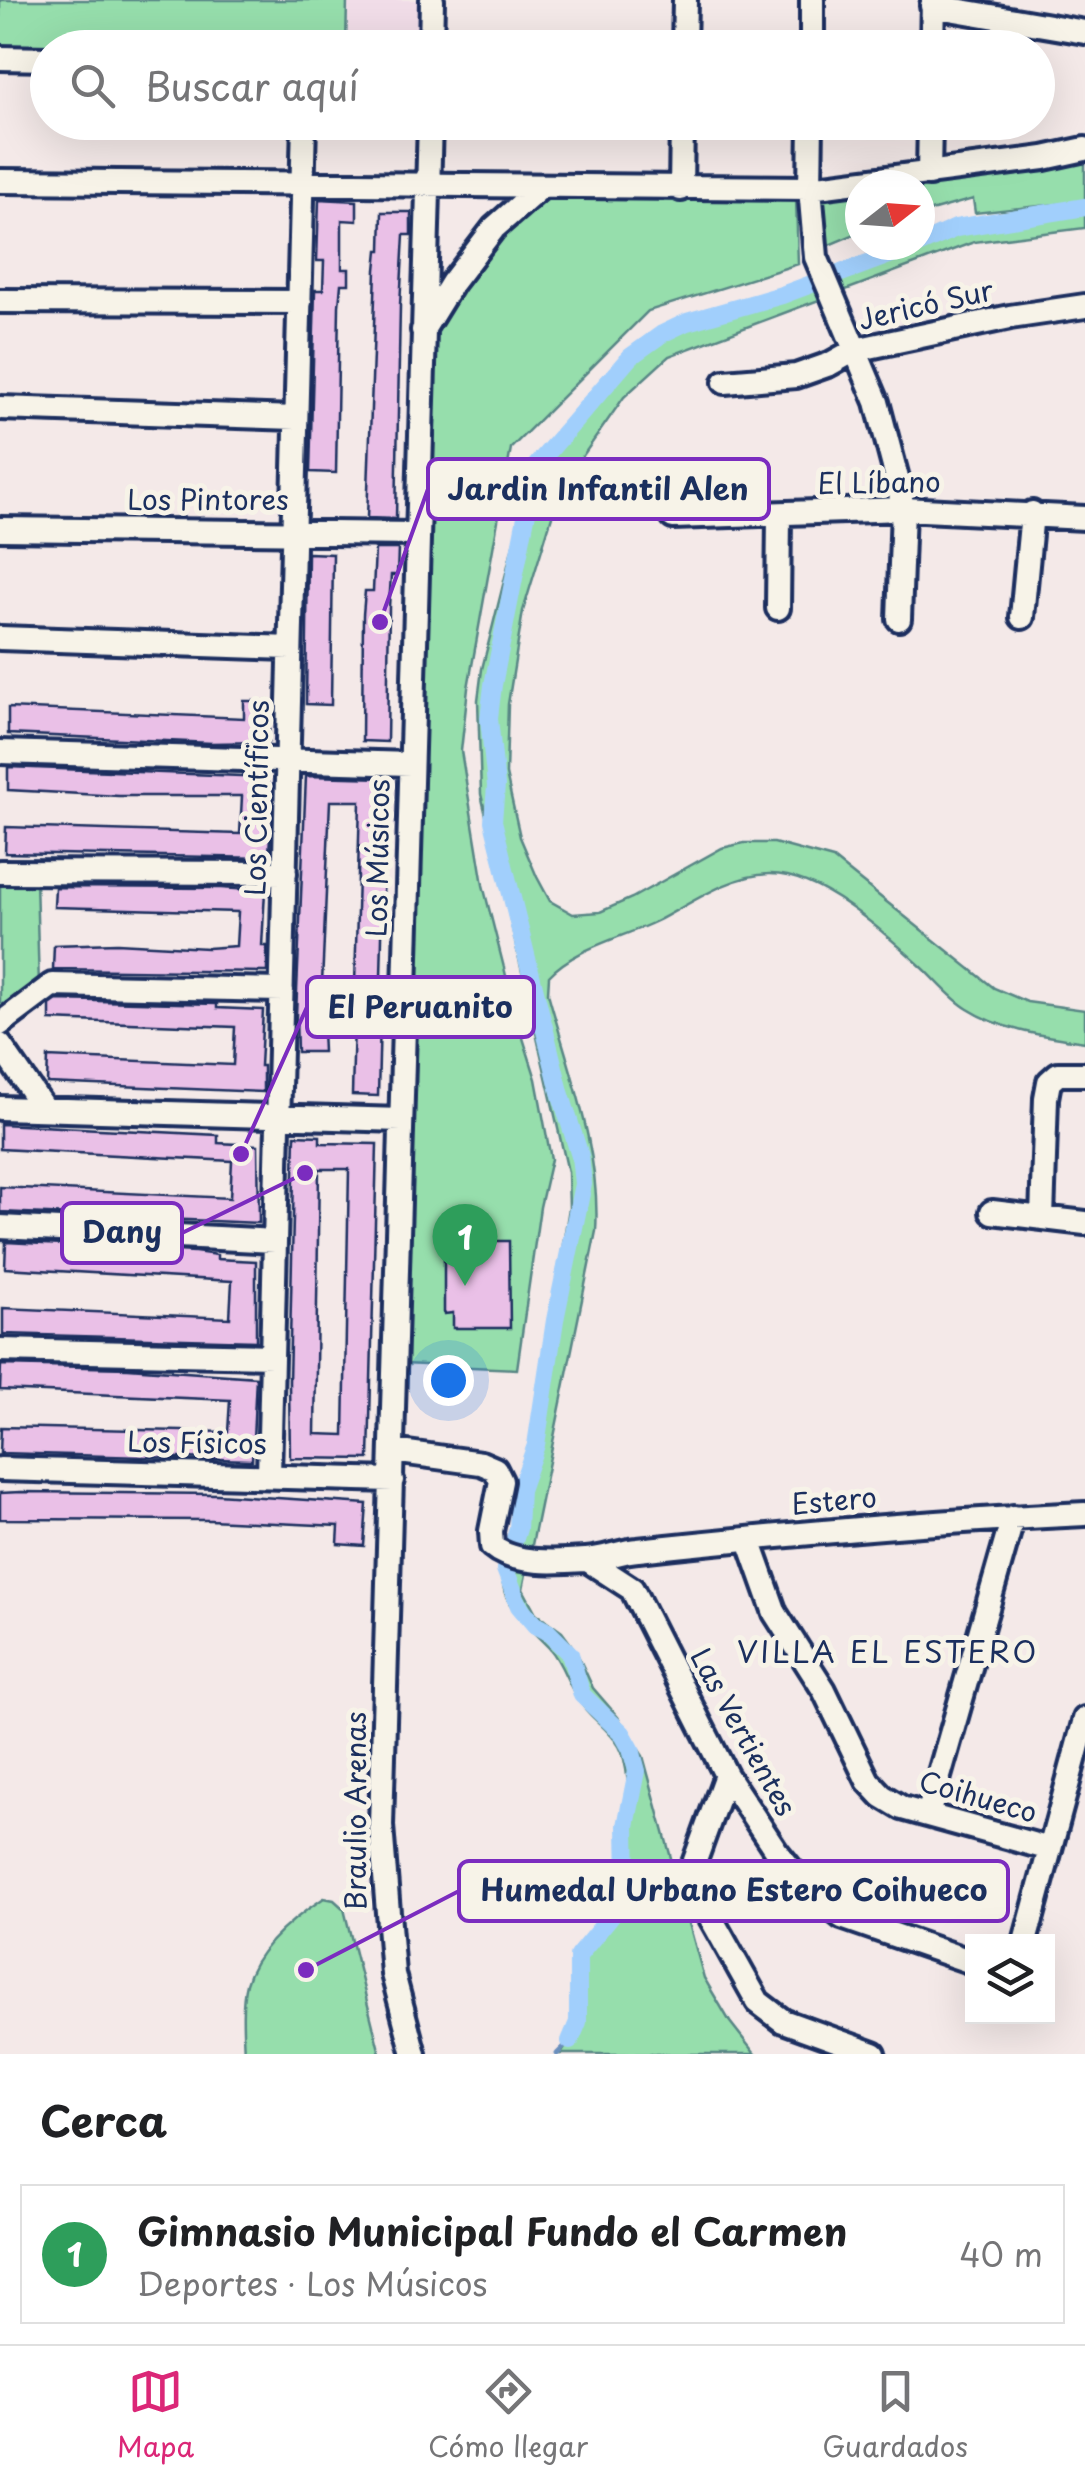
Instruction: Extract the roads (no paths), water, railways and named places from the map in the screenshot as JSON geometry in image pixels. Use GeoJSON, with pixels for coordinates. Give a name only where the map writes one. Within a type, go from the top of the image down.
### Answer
{"type":"FeatureCollection","features":[{"type":"Feature","properties":{"kind":"street"},"geometry":{"type":"LineString","coordinates":[[431,30],[432,0]]}},
{"type":"Feature","properties":{"kind":"street"},"geometry":{"type":"LineString","coordinates":[[684,30],[685,0]]}},
{"type":"Feature","properties":{"kind":"street"},"geometry":{"type":"LineString","coordinates":[[812,0],[812,30]]}},
{"type":"Feature","properties":{"kind":"street"},"geometry":{"type":"LineString","coordinates":[[932,30],[932,3],[1085,32]]}},
{"type":"Feature","properties":{"kind":"street"},"geometry":{"type":"LineString","coordinates":[[0,58],[30,59]]}},
{"type":"Feature","properties":{"kind":"street","name":"Los Científicos"},"geometry":{"type":"LineString","coordinates":[[269,1474],[303,140]]}},
{"type":"Feature","properties":{"kind":"street","name":"Los Músicos"},"geometry":{"type":"LineString","coordinates":[[391,1566],[421,333],[429,140]]}},
{"type":"Feature","properties":{"kind":"street"},"geometry":{"type":"LineString","coordinates":[[681,189],[682,140]]}},
{"type":"Feature","properties":{"kind":"street"},"geometry":{"type":"LineString","coordinates":[[811,140],[816,257],[886,429],[903,509],[899,618]]}},
{"type":"Feature","properties":{"kind":"street"},"geometry":{"type":"LineString","coordinates":[[929,170],[930,140]]}},
{"type":"Feature","properties":{"kind":"street"},"geometry":{"type":"LineString","coordinates":[[935,173],[1085,149]]}},
{"type":"Feature","properties":{"kind":"street"},"geometry":{"type":"LineString","coordinates":[[0,181],[681,189],[810,188],[845,184]]}},
{"type":"Feature","properties":{"kind":"street"},"geometry":{"type":"LineString","coordinates":[[421,333],[452,283],[494,228],[541,187]]}},
{"type":"Feature","properties":{"kind":"street"},"geometry":{"type":"LineString","coordinates":[[0,301],[300,302]]}},
{"type":"Feature","properties":{"kind":"street","name":"Jericó Sur"},"geometry":{"type":"LineString","coordinates":[[725,382],[796,376],[855,350],[1010,316],[1085,306]]}},
{"type":"Feature","properties":{"kind":"street"},"geometry":{"type":"LineString","coordinates":[[0,408],[296,418]]}},
{"type":"Feature","properties":{"kind":"street","name":"El Líbano"},"geometry":{"type":"LineString","coordinates":[[673,516],[779,516],[903,509],[1085,518]]}},
{"type":"Feature","properties":{"kind":"street"},"geometry":{"type":"LineString","coordinates":[[1022,617],[1032,513]]}},
{"type":"Feature","properties":{"kind":"street"},"geometry":{"type":"LineString","coordinates":[[778,608],[779,516]]}},
{"type":"Feature","properties":{"kind":"street","name":"Los Pintores"},"geometry":{"type":"LineString","coordinates":[[0,529],[416,534]]}},
{"type":"Feature","properties":{"kind":"street"},"geometry":{"type":"LineString","coordinates":[[0,638],[290,648]]}},
{"type":"Feature","properties":{"kind":"street"},"geometry":{"type":"LineString","coordinates":[[0,752],[410,764]]}},
{"type":"Feature","properties":{"kind":"street"},"geometry":{"type":"LineString","coordinates":[[0,872],[285,873]]}},
{"type":"Feature","properties":{"kind":"street"},"geometry":{"type":"LineString","coordinates":[[0,1024],[52,986],[282,990]]}},
{"type":"Feature","properties":{"kind":"street"},"geometry":{"type":"LineString","coordinates":[[0,1044],[44,1109]]}},
{"type":"Feature","properties":{"kind":"street"},"geometry":{"type":"LineString","coordinates":[[1042,1218],[1046,1098],[1050,1082],[1058,1074],[1085,1074]]}},
{"type":"Feature","properties":{"kind":"street"},"geometry":{"type":"LineString","coordinates":[[0,1108],[401,1120]]}},
{"type":"Feature","properties":{"kind":"street"},"geometry":{"type":"LineString","coordinates":[[992,1212],[1085,1223]]}},
{"type":"Feature","properties":{"kind":"street"},"geometry":{"type":"LineString","coordinates":[[0,1228],[275,1240]]}},
{"type":"Feature","properties":{"kind":"street"},"geometry":{"type":"LineString","coordinates":[[0,1350],[272,1356]]}},
{"type":"Feature","properties":{"kind":"street","name":"Estero"},"geometry":{"type":"LineString","coordinates":[[393,1451],[481,1463],[494,1469],[501,1481],[491,1531],[492,1546],[514,1558],[589,1560],[633,1550],[1085,1514]]}},
{"type":"Feature","properties":{"kind":"street","name":"Los Físicos"},"geometry":{"type":"LineString","coordinates":[[0,1469],[392,1480]]}},
{"type":"Feature","properties":{"kind":"street"},"geometry":{"type":"LineString","coordinates":[[928,1815],[1013,1517]]}},
{"type":"Feature","properties":{"kind":"street","name":"Coihueco"},"geometry":{"type":"LineString","coordinates":[[750,1540],[776,1613],[824,1690],[868,1781],[882,1796],[902,1808],[1050,1849]]}},
{"type":"Feature","properties":{"kind":"street","name":"Las Vertientes"},"geometry":{"type":"LineString","coordinates":[[589,1560],[632,1589],[726,1775],[776,1852],[806,1888],[842,1916],[965,1960]]}},
{"type":"Feature","properties":{"kind":"street","name":"Braulio Arenas"},"geometry":{"type":"LineString","coordinates":[[391,1566],[381,1826],[393,1974],[414,2054]]}},
{"type":"Feature","properties":{"kind":"street"},"geometry":{"type":"LineString","coordinates":[[1027,1934],[1085,1719]]}},
{"type":"Feature","properties":{"kind":"street"},"geometry":{"type":"LineString","coordinates":[[726,1775],[694,1866],[707,1912],[758,2002],[783,2020],[874,2054]]}},
{"type":"Feature","properties":{"kind":"waterway"},"geometry":{"type":"LineString","coordinates":[[935,237],[956,228],[1085,207]]}},
{"type":"Feature","properties":{"kind":"waterway"},"geometry":{"type":"LineString","coordinates":[[570,2041],[578,2022],[578,1956],[619,1906],[627,1882],[626,1826],[637,1771],[622,1733],[582,1695],[570,1654],[519,1606],[505,1569],[518,1529],[520,1490],[536,1445],[555,1320],[583,1184],[580,1156],[560,1092],[493,821],[496,786],[489,718],[493,685],[536,466],[630,357],[687,322],[782,295],[876,260]]}},
{"type":"Feature","properties":{"kind":"waterway"},"geometry":{"type":"LineString","coordinates":[[557,2054],[570,2041]]}},
{"type":"Feature","properties":{"kind":"place","name":"Jardin Infantil Alen"},"geometry":{"type":"Point","coordinates":[380,622]}},
{"type":"Feature","properties":{"kind":"place","name":"El Peruanito"},"geometry":{"type":"Point","coordinates":[241,1154]}},
{"type":"Feature","properties":{"kind":"place","name":"Dany"},"geometry":{"type":"Point","coordinates":[305,1173]}},
{"type":"Feature","properties":{"kind":"place","name":"Gimnasio Municipal Fundo el Carmen"},"geometry":{"type":"Point","coordinates":[465,1286]}},
{"type":"Feature","properties":{"kind":"place","name":"Humedal Urbano Estero Coihueco"},"geometry":{"type":"Point","coordinates":[306,1970]}},
{"type":"Feature","properties":{"kind":"district","name":"VILLA EL ESTERO"},"geometry":{"type":"Point","coordinates":[888,1653]}}]}
